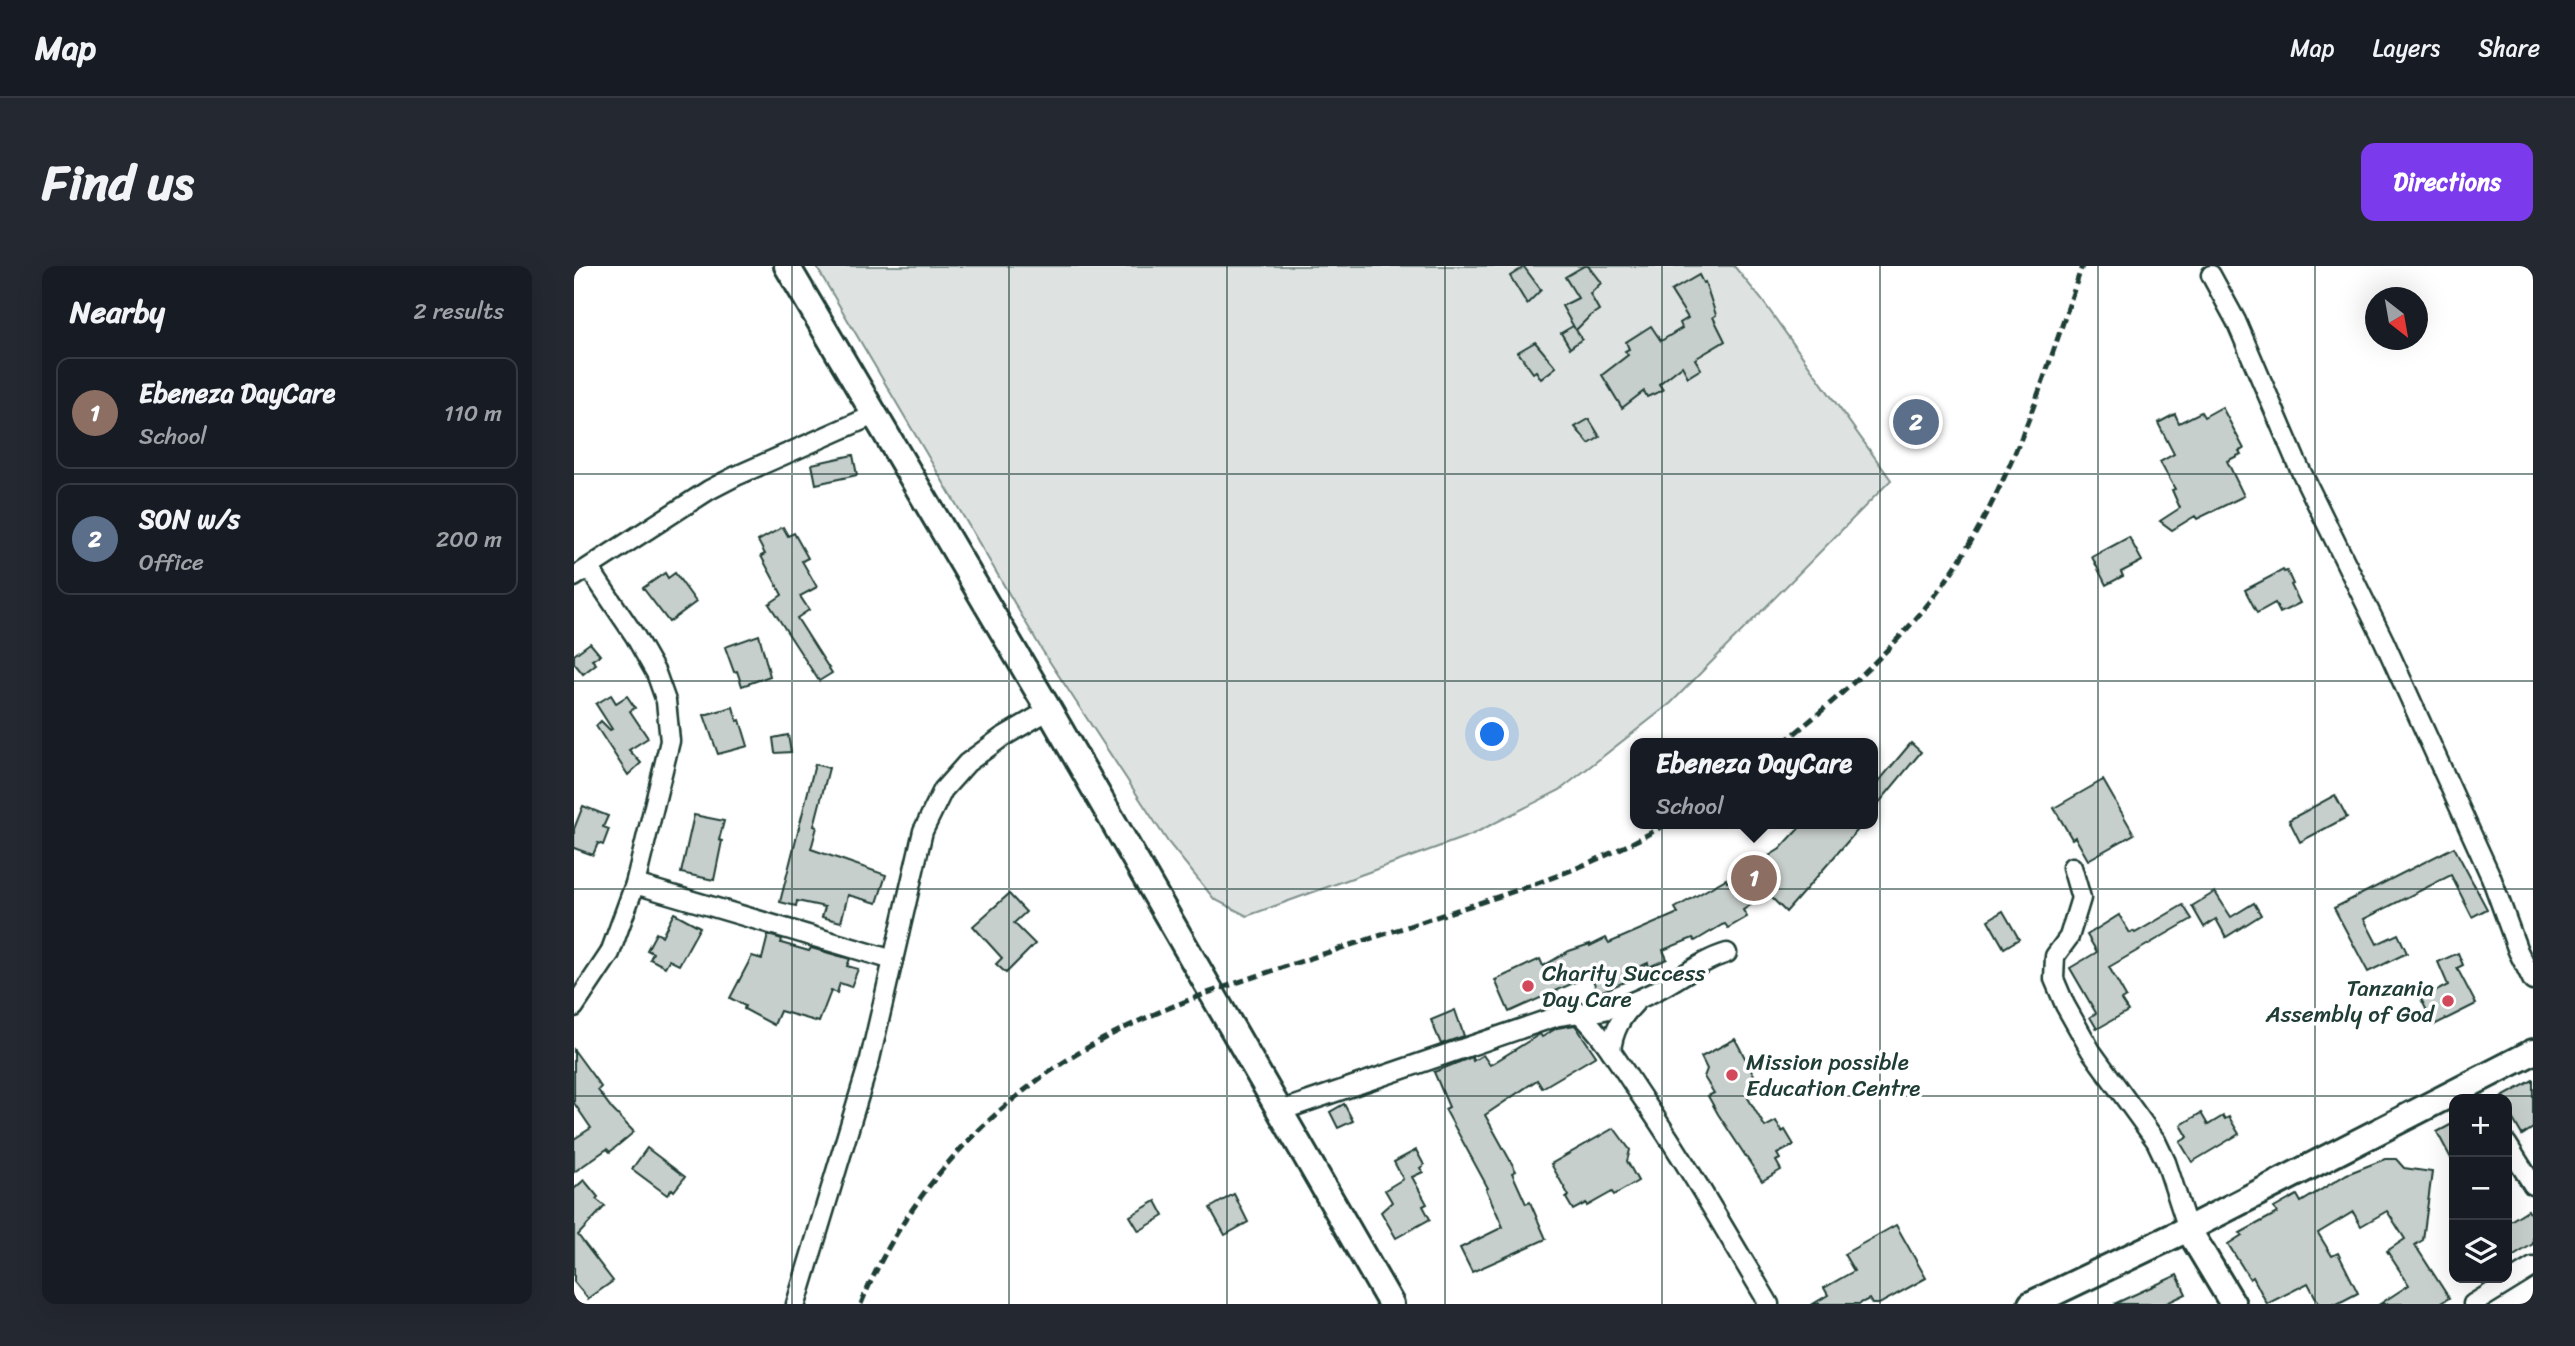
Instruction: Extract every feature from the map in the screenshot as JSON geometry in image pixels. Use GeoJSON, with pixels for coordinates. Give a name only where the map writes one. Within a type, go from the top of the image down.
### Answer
{"type":"FeatureCollection","features":[{"type":"Feature","properties":{"kind":"street"},"geometry":{"type":"LineString","coordinates":[[787,266],[1049,710],[1391,1304]]}},
{"type":"Feature","properties":{"kind":"street"},"geometry":{"type":"LineString","coordinates":[[2211,275],[2236,321],[2296,461],[2384,641],[2491,877],[2518,951],[2533,981]]}},
{"type":"Feature","properties":{"kind":"street"},"geometry":{"type":"LineString","coordinates":[[574,1007],[610,953],[635,884],[670,741],[666,701],[656,673],[635,636],[581,572],[652,525],[736,476],[874,415]]}},
{"type":"Feature","properties":{"kind":"street"},"geometry":{"type":"LineString","coordinates":[[796,1304],[870,1059],[923,831],[943,790],[967,763],[1001,738],[1049,710]]}},
{"type":"Feature","properties":{"kind":"street"},"geometry":{"type":"LineString","coordinates":[[2072,866],[2081,898],[2069,937],[2055,956],[2054,979],[2091,1051],[2156,1141],[2166,1161],[2188,1229],[2233,1304]]}},
{"type":"Feature","properties":{"kind":"street"},"geometry":{"type":"LineString","coordinates":[[635,884],[893,960]]}},
{"type":"Feature","properties":{"kind":"street"},"geometry":{"type":"LineString","coordinates":[[1280,1111],[1558,1016],[1606,1010],[1637,1000],[1713,957],[1727,953]]}},
{"type":"Feature","properties":{"kind":"street"},"geometry":{"type":"LineString","coordinates":[[1611,1051],[1612,1037],[1618,1024],[1637,1000]]}},
{"type":"Feature","properties":{"kind":"street"},"geometry":{"type":"LineString","coordinates":[[1579,1013],[1611,1051],[1701,1189],[1769,1304]]}},
{"type":"Feature","properties":{"kind":"street"},"geometry":{"type":"LineString","coordinates":[[2465,1094],[2533,1052]]}},
{"type":"Feature","properties":{"kind":"street"},"geometry":{"type":"LineString","coordinates":[[2031,1304],[2449,1102]]}},
{"type":"Feature","properties":{"kind":"street"},"geometry":{"type":"LineString","coordinates":[[2512,1152],[2533,1185]]}},
{"type":"Feature","properties":{"kind":"street"},"geometry":{"type":"LineString","coordinates":[[2473,1304],[2533,1267]]}},
{"type":"Feature","properties":{"kind":"shaded area"},"geometry":{"type":"Polygon","coordinates":[[[816,266],[1734,266],[1762,300],[1891,480],[1671,703],[1560,790],[1471,835],[1247,916],[1214,899],[1168,842],[1042,650],[816,266]]]}},
{"type":"Feature","properties":{"kind":"building"},"geometry":{"type":"Polygon","coordinates":[[[1588,266],[1601,283],[1590,294],[1599,310],[1576,330],[1582,339],[1570,348],[1561,333],[1573,326],[1575,329],[1562,306],[1578,298],[1565,277],[1588,266]]]}},
{"type":"Feature","properties":{"kind":"building"},"geometry":{"type":"Polygon","coordinates":[[[1524,267],[1541,290],[1527,304],[1510,276],[1524,267]]]}},
{"type":"Feature","properties":{"kind":"building"},"geometry":{"type":"Polygon","coordinates":[[[1699,275],[1703,283],[1705,282],[1716,315],[1713,317],[1725,341],[1695,359],[1701,369],[1688,377],[1682,366],[1659,384],[1663,390],[1647,397],[1644,391],[1622,408],[1602,375],[1628,355],[1625,351],[1629,349],[1626,342],[1651,326],[1661,341],[1682,328],[1680,323],[1688,318],[1671,291],[1699,275]]]}},
{"type":"Feature","properties":{"kind":"building"},"geometry":{"type":"Polygon","coordinates":[[[1535,342],[1556,367],[1541,379],[1536,371],[1533,373],[1518,352],[1535,342]]]}},
{"type":"Feature","properties":{"kind":"building"},"geometry":{"type":"Polygon","coordinates":[[[2222,407],[2244,449],[2239,451],[2241,454],[2227,461],[2244,496],[2197,519],[2195,516],[2172,530],[2160,521],[2180,508],[2172,490],[2175,489],[2160,462],[2174,454],[2158,423],[2175,414],[2179,423],[2201,412],[2204,417],[2222,407]]]}},
{"type":"Feature","properties":{"kind":"building"},"geometry":{"type":"Polygon","coordinates":[[[1589,419],[1600,437],[1589,444],[1575,427],[1589,419]]]}},
{"type":"Feature","properties":{"kind":"building"},"geometry":{"type":"Polygon","coordinates":[[[853,455],[857,475],[816,484],[812,464],[853,455]]]}},
{"type":"Feature","properties":{"kind":"building"},"geometry":{"type":"Polygon","coordinates":[[[783,527],[788,536],[794,533],[808,558],[802,561],[817,587],[800,596],[809,610],[797,618],[832,673],[819,681],[769,604],[782,595],[761,556],[765,554],[758,541],[783,527]]]}},
{"type":"Feature","properties":{"kind":"building"},"geometry":{"type":"Polygon","coordinates":[[[2129,537],[2142,561],[2121,572],[2123,576],[2106,585],[2092,557],[2129,537]]]}},
{"type":"Feature","properties":{"kind":"building"},"geometry":{"type":"Polygon","coordinates":[[[2283,570],[2287,571],[2300,603],[2280,613],[2275,603],[2257,613],[2245,590],[2283,570]]]}},
{"type":"Feature","properties":{"kind":"building"},"geometry":{"type":"Polygon","coordinates":[[[665,573],[668,578],[675,573],[696,602],[669,622],[643,588],[665,573]]]}},
{"type":"Feature","properties":{"kind":"building"},"geometry":{"type":"Polygon","coordinates":[[[759,635],[770,676],[742,686],[725,647],[759,635]]]}},
{"type":"Feature","properties":{"kind":"building"},"geometry":{"type":"Polygon","coordinates":[[[590,643],[600,655],[592,660],[596,664],[583,674],[574,663],[574,655],[590,643]]]}},
{"type":"Feature","properties":{"kind":"building"},"geometry":{"type":"Polygon","coordinates":[[[611,695],[616,703],[627,696],[635,708],[630,711],[648,738],[629,750],[641,763],[628,775],[596,726],[601,721],[612,729],[596,704],[611,695]]]}},
{"type":"Feature","properties":{"kind":"building"},"geometry":{"type":"Polygon","coordinates":[[[733,707],[748,746],[718,754],[704,715],[733,707]]]}},
{"type":"Feature","properties":{"kind":"building"},"geometry":{"type":"Polygon","coordinates":[[[788,735],[791,752],[775,753],[773,738],[788,735]]]}},
{"type":"Feature","properties":{"kind":"building"},"geometry":{"type":"Polygon","coordinates":[[[1911,743],[1921,752],[1878,804],[1878,782],[1911,743]]]}},
{"type":"Feature","properties":{"kind":"building"},"geometry":{"type":"Polygon","coordinates":[[[815,764],[829,768],[811,849],[886,875],[877,903],[848,895],[841,922],[822,917],[825,907],[797,901],[796,906],[780,902],[815,764]]]}},
{"type":"Feature","properties":{"kind":"building"},"geometry":{"type":"Polygon","coordinates":[[[2103,780],[2134,834],[2088,860],[2054,808],[2103,780]]]}},
{"type":"Feature","properties":{"kind":"building"},"geometry":{"type":"Polygon","coordinates":[[[2335,795],[2347,817],[2300,842],[2289,820],[2335,795]]]}},
{"type":"Feature","properties":{"kind":"building"},"geometry":{"type":"Polygon","coordinates":[[[583,806],[608,816],[603,827],[609,829],[603,845],[598,843],[593,855],[574,848],[574,829],[583,806]]]}},
{"type":"Feature","properties":{"kind":"building"},"geometry":{"type":"Polygon","coordinates":[[[694,815],[724,821],[714,880],[681,873],[694,815]]]}},
{"type":"Feature","properties":{"kind":"building"},"geometry":{"type":"Polygon","coordinates":[[[1798,829],[1859,829],[1786,912],[1768,894],[1743,910],[1747,917],[1728,928],[1725,924],[1722,925],[1695,941],[1693,938],[1663,950],[1667,959],[1649,967],[1648,963],[1624,974],[1627,981],[1598,993],[1591,975],[1509,1012],[1495,980],[1540,959],[1543,966],[1569,951],[1590,946],[1606,938],[1609,943],[1678,913],[1675,908],[1726,879],[1727,882],[1780,849],[1798,829]]]}},
{"type":"Feature","properties":{"kind":"building"},"geometry":{"type":"Polygon","coordinates":[[[2454,847],[2487,909],[2472,917],[2451,875],[2364,919],[2377,944],[2398,934],[2407,953],[2368,972],[2334,908],[2454,847]]]}},
{"type":"Feature","properties":{"kind":"building"},"geometry":{"type":"Polygon","coordinates":[[[2215,892],[2231,917],[2254,903],[2261,915],[2226,937],[2216,919],[2204,927],[2192,906],[2215,892]]]}},
{"type":"Feature","properties":{"kind":"building"},"geometry":{"type":"Polygon","coordinates":[[[1009,894],[1026,912],[1014,923],[1035,944],[1006,973],[996,964],[1002,958],[973,926],[1009,894]]]}},
{"type":"Feature","properties":{"kind":"building"},"geometry":{"type":"Polygon","coordinates":[[[2183,905],[2192,919],[2109,967],[2126,997],[2121,1000],[2128,1011],[2097,1029],[2090,1017],[2096,1013],[2070,968],[2097,952],[2087,935],[2119,915],[2130,933],[2135,933],[2183,905]]]}},
{"type":"Feature","properties":{"kind":"building"},"geometry":{"type":"Polygon","coordinates":[[[2003,911],[2019,939],[2004,948],[1988,920],[2003,911]]]}},
{"type":"Feature","properties":{"kind":"building"},"geometry":{"type":"Polygon","coordinates":[[[674,913],[700,927],[679,965],[669,960],[665,967],[650,959],[653,953],[647,950],[656,933],[662,936],[674,913]]]}},
{"type":"Feature","properties":{"kind":"building"},"geometry":{"type":"Polygon","coordinates":[[[768,935],[782,939],[781,943],[850,959],[847,966],[858,969],[851,987],[840,983],[837,993],[831,991],[819,1022],[780,1011],[774,1025],[730,998],[752,956],[762,959],[768,935]]]}},
{"type":"Feature","properties":{"kind":"building"},"geometry":{"type":"Polygon","coordinates":[[[2458,953],[2463,965],[2457,968],[2476,1004],[2434,1025],[2421,999],[2448,985],[2438,962],[2458,953]]]}},
{"type":"Feature","properties":{"kind":"building"},"geometry":{"type":"Polygon","coordinates":[[[1455,1010],[1464,1036],[1441,1044],[1431,1020],[1455,1010]]]}},
{"type":"Feature","properties":{"kind":"building"},"geometry":{"type":"Polygon","coordinates":[[[1575,1025],[1596,1056],[1542,1088],[1537,1080],[1485,1115],[1516,1171],[1512,1173],[1526,1204],[1530,1202],[1546,1239],[1472,1272],[1460,1248],[1503,1227],[1486,1189],[1488,1188],[1445,1109],[1449,1107],[1434,1072],[1472,1057],[1473,1061],[1483,1055],[1490,1065],[1540,1034],[1542,1037],[1557,1028],[1575,1025]]]}},
{"type":"Feature","properties":{"kind":"building"},"geometry":{"type":"Polygon","coordinates":[[[1735,1039],[1762,1090],[1748,1098],[1765,1127],[1776,1121],[1794,1145],[1777,1154],[1780,1159],[1776,1161],[1781,1170],[1762,1181],[1718,1114],[1708,1096],[1714,1093],[1704,1077],[1707,1069],[1701,1057],[1735,1039]]]}},
{"type":"Feature","properties":{"kind":"building"},"geometry":{"type":"Polygon","coordinates":[[[574,1050],[601,1087],[598,1090],[634,1132],[610,1152],[607,1149],[574,1172],[574,1139],[591,1128],[574,1103],[574,1050]]]}},
{"type":"Feature","properties":{"kind":"building"},"geometry":{"type":"Polygon","coordinates":[[[2533,1080],[2533,1128],[2522,1135],[2512,1118],[2512,1094],[2507,1094],[2533,1080]]]}},
{"type":"Feature","properties":{"kind":"building"},"geometry":{"type":"Polygon","coordinates":[[[1344,1104],[1353,1121],[1338,1128],[1330,1112],[1344,1104]]]}},
{"type":"Feature","properties":{"kind":"building"},"geometry":{"type":"Polygon","coordinates":[[[2201,1113],[2208,1125],[2223,1116],[2225,1119],[2229,1117],[2239,1134],[2192,1162],[2180,1142],[2188,1137],[2181,1125],[2201,1113]]]}},
{"type":"Feature","properties":{"kind":"building"},"geometry":{"type":"Polygon","coordinates":[[[2449,1126],[2449,1155],[2437,1132],[2449,1126]]]}},
{"type":"Feature","properties":{"kind":"building"},"geometry":{"type":"Polygon","coordinates":[[[1614,1128],[1630,1150],[1627,1161],[1638,1181],[1614,1195],[1612,1192],[1587,1206],[1586,1203],[1573,1210],[1566,1198],[1569,1196],[1551,1164],[1614,1128]]]}},
{"type":"Feature","properties":{"kind":"building"},"geometry":{"type":"Polygon","coordinates":[[[647,1148],[685,1177],[674,1191],[672,1189],[667,1195],[632,1169],[647,1148]]]}},
{"type":"Feature","properties":{"kind":"building"},"geometry":{"type":"Polygon","coordinates":[[[1416,1150],[1424,1165],[1420,1168],[1423,1172],[1412,1177],[1427,1204],[1423,1206],[1430,1219],[1396,1238],[1381,1212],[1392,1202],[1385,1190],[1403,1179],[1394,1162],[1416,1150]]]}},
{"type":"Feature","properties":{"kind":"building"},"geometry":{"type":"Polygon","coordinates":[[[2385,1159],[2396,1159],[2404,1168],[2432,1172],[2423,1240],[2415,1245],[2449,1298],[2439,1304],[2380,1304],[2409,1285],[2387,1251],[2405,1239],[2387,1211],[2361,1226],[2353,1212],[2318,1233],[2332,1256],[2338,1253],[2358,1293],[2337,1304],[2319,1304],[2308,1283],[2267,1304],[2253,1277],[2250,1279],[2228,1244],[2242,1235],[2240,1233],[2277,1213],[2274,1208],[2297,1195],[2301,1202],[2347,1174],[2385,1159]]]}},
{"type":"Feature","properties":{"kind":"building"},"geometry":{"type":"Polygon","coordinates":[[[584,1180],[598,1197],[596,1199],[605,1206],[578,1235],[613,1281],[588,1299],[574,1282],[574,1189],[584,1180]]]}},
{"type":"Feature","properties":{"kind":"building"},"geometry":{"type":"Polygon","coordinates":[[[1234,1194],[1248,1222],[1225,1235],[1210,1208],[1234,1194]]]}},
{"type":"Feature","properties":{"kind":"building"},"geometry":{"type":"Polygon","coordinates":[[[1156,1201],[1164,1216],[1139,1231],[1130,1216],[1156,1201]]]}},
{"type":"Feature","properties":{"kind":"building"},"geometry":{"type":"Polygon","coordinates":[[[2528,1210],[2533,1219],[2533,1244],[2512,1257],[2512,1220],[2528,1210]]]}},
{"type":"Feature","properties":{"kind":"building"},"geometry":{"type":"Polygon","coordinates":[[[1896,1225],[1926,1278],[1879,1304],[1872,1304],[1869,1299],[1859,1304],[1813,1304],[1828,1295],[1824,1288],[1854,1271],[1844,1254],[1896,1225]]]}},
{"type":"Feature","properties":{"kind":"building"},"geometry":{"type":"Polygon","coordinates":[[[2177,1275],[2186,1294],[2165,1304],[2114,1304],[2177,1275]]]}},
{"type":"Feature","properties":{"kind":"railway"},"geometry":{"type":"LineString","coordinates":[[1789,738],[1851,685],[1895,642],[1951,573],[1993,501],[2011,463],[2082,266]]}},
{"type":"Feature","properties":{"kind":"railway"},"geometry":{"type":"LineString","coordinates":[[861,1304],[880,1262],[903,1223],[959,1150],[991,1118],[1064,1062],[1125,1027],[1171,1007],[1534,884],[1615,851],[1657,829]]}},
{"type":"Feature","properties":{"kind":"place","name":"SON w/s"},"geometry":{"type":"Point","coordinates":[1916,422]}},
{"type":"Feature","properties":{"kind":"place","name":"Ebeneza DayCare"},"geometry":{"type":"Point","coordinates":[1754,878]}},
{"type":"Feature","properties":{"kind":"place","name":"Charity Success Day Care"},"geometry":{"type":"Point","coordinates":[1528,986]}},
{"type":"Feature","properties":{"kind":"place","name":"Tanzania Assembly of God"},"geometry":{"type":"Point","coordinates":[2448,1001]}},
{"type":"Feature","properties":{"kind":"place","name":"Mission possible Education Centre"},"geometry":{"type":"Point","coordinates":[1732,1075]}}]}
